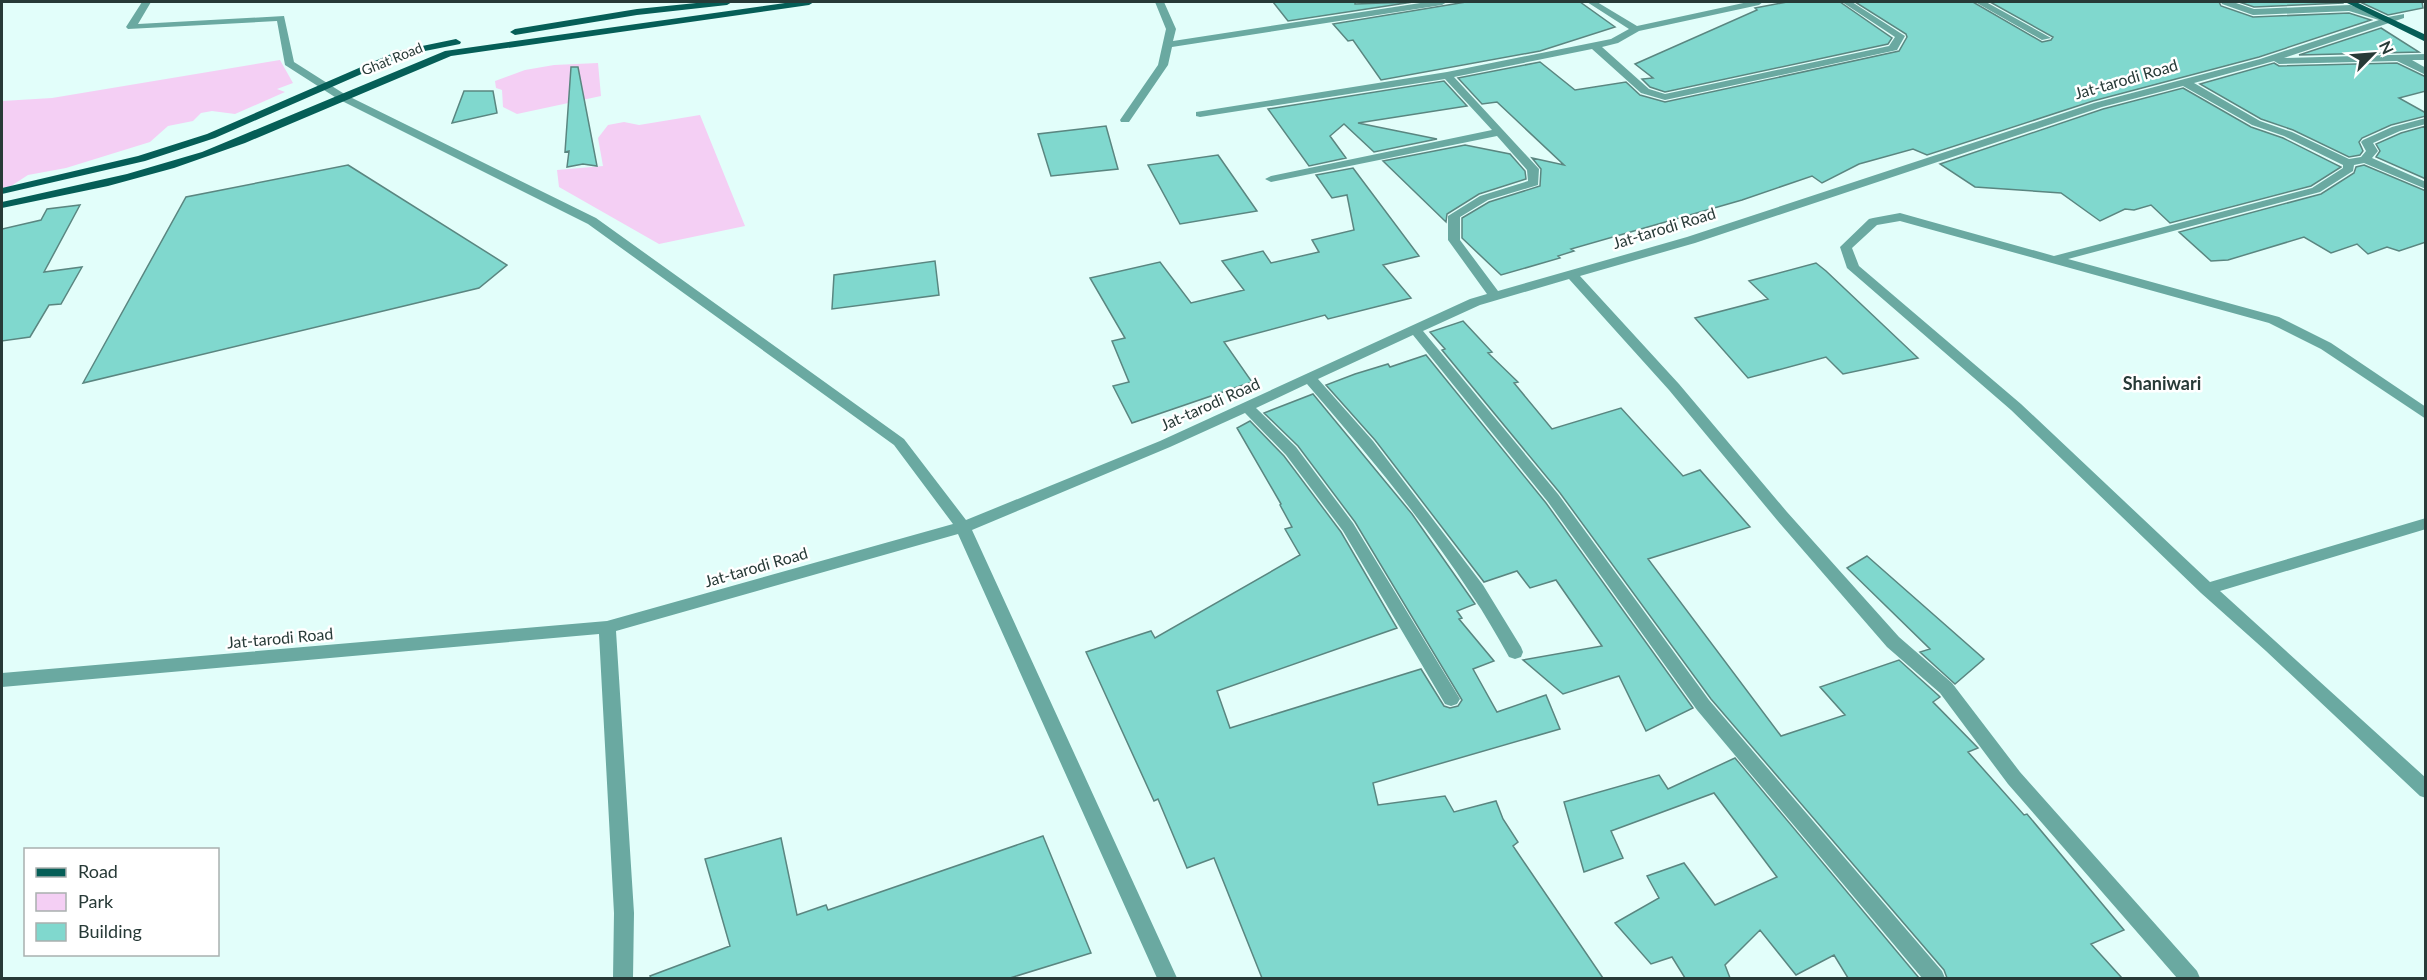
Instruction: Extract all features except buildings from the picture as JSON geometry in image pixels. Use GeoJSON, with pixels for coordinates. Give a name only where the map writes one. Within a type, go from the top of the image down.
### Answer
{"type":"FeatureCollection","features":[{"type":"Feature","properties":{"kind":"main road"},"geometry":{"type":"LineString","coordinates":[[507,33],[637,12],[727,2]]}},
{"type":"Feature","properties":{"kind":"main road","name":"Ghat Road"},"geometry":{"type":"LineString","coordinates":[[2,205],[170,166],[287,122],[396,72],[449,53],[776,4],[809,2]]}},
{"type":"Feature","properties":{"kind":"main road"},"geometry":{"type":"LineString","coordinates":[[2349,2],[2426,29]]}},
{"type":"Feature","properties":{"kind":"main road"},"geometry":{"type":"LineString","coordinates":[[2370,2],[2426,39]]}},
{"type":"Feature","properties":{"kind":"main road","name":"Ghat Road"},"geometry":{"type":"LineString","coordinates":[[2,191],[141,159],[211,136],[402,53],[495,35]]}},
{"type":"Feature","properties":{"kind":"street"},"geometry":{"type":"LineString","coordinates":[[146,2],[131,27],[281,18],[290,63],[342,97],[592,221],[899,442],[963,527],[1167,978]]}},
{"type":"Feature","properties":{"kind":"street"},"geometry":{"type":"LineString","coordinates":[[1125,120],[1163,65],[1171,29],[1159,2]]}},
{"type":"Feature","properties":{"kind":"street"},"geometry":{"type":"LineString","coordinates":[[1168,45],[1442,2]]}},
{"type":"Feature","properties":{"kind":"street"},"geometry":{"type":"LineString","coordinates":[[1591,2],[1636,29]]}},
{"type":"Feature","properties":{"kind":"street"},"geometry":{"type":"LineString","coordinates":[[1200,114],[1447,75],[1614,41],[1636,29],[1759,2]]}},
{"type":"Feature","properties":{"kind":"street"},"geometry":{"type":"LineString","coordinates":[[1594,45],[1646,91],[1665,97],[1893,48],[1900,36],[1846,2]]}},
{"type":"Feature","properties":{"kind":"street"},"geometry":{"type":"LineString","coordinates":[[1980,2],[2046,38]]}},
{"type":"Feature","properties":{"kind":"street"},"geometry":{"type":"LineString","coordinates":[[2225,2],[2253,12],[2350,8],[2395,18]]}},
{"type":"Feature","properties":{"kind":"street","name":"Jat-tarodi Road"},"geometry":{"type":"LineString","coordinates":[[2,680],[606,627],[963,527],[1165,444],[1475,302],[1690,240],[2098,105],[2264,61],[2395,18]]}},
{"type":"Feature","properties":{"kind":"street"},"geometry":{"type":"LineString","coordinates":[[2398,57],[2426,72]]}},
{"type":"Feature","properties":{"kind":"street"},"geometry":{"type":"LineString","coordinates":[[2264,61],[2426,57]]}},
{"type":"Feature","properties":{"kind":"street"},"geometry":{"type":"LineString","coordinates":[[2411,58],[2426,65]]}},
{"type":"Feature","properties":{"kind":"street"},"geometry":{"type":"LineString","coordinates":[[1447,75],[1533,169],[1534,183],[1484,198],[1454,216],[1454,240],[1495,296]]}},
{"type":"Feature","properties":{"kind":"street"},"geometry":{"type":"LineString","coordinates":[[2182,81],[2256,123],[2288,134],[2348,163],[2365,159],[2372,151],[2367,142],[2396,129],[2426,121]]}},
{"type":"Feature","properties":{"kind":"street"},"geometry":{"type":"LineString","coordinates":[[1271,179],[1499,132]]}},
{"type":"Feature","properties":{"kind":"street"},"geometry":{"type":"LineString","coordinates":[[2365,159],[2426,186]]}},
{"type":"Feature","properties":{"kind":"street"},"geometry":{"type":"LineString","coordinates":[[2054,260],[2316,190],[2349,169],[2348,163]]}},
{"type":"Feature","properties":{"kind":"street"},"geometry":{"type":"LineString","coordinates":[[2426,414],[2326,346],[2274,320],[1900,218],[1873,222],[1846,247],[1853,268],[2016,407],[2207,589],[2272,646],[2426,790]]}},
{"type":"Feature","properties":{"kind":"street"},"geometry":{"type":"LineString","coordinates":[[1571,274],[1674,387],[1782,516],[1893,642],[1946,688],[2014,778],[2190,978]]}},
{"type":"Feature","properties":{"kind":"street"},"geometry":{"type":"LineString","coordinates":[[1415,329],[1553,498],[1702,705],[1935,978]]}},
{"type":"Feature","properties":{"kind":"street"},"geometry":{"type":"LineString","coordinates":[[1309,378],[1368,445],[1433,530],[1477,590],[1515,652]]}},
{"type":"Feature","properties":{"kind":"street"},"geometry":{"type":"LineString","coordinates":[[1247,407],[1291,451],[1348,527],[1450,699]]}},
{"type":"Feature","properties":{"kind":"street"},"geometry":{"type":"LineString","coordinates":[[2207,589],[2426,523]]}},
{"type":"Feature","properties":{"kind":"street"},"geometry":{"type":"LineString","coordinates":[[606,627],[624,913],[622,978]]}},
{"type":"Feature","properties":{"kind":"green space"},"geometry":{"type":"Polygon","coordinates":[[[280,60],[293,83],[277,89],[285,92],[235,114],[212,111],[201,113],[193,121],[168,126],[150,142],[66,168],[28,175],[8,188],[2,189],[2,101],[52,98],[280,60]]]}},
{"type":"Feature","properties":{"kind":"green space"},"geometry":{"type":"Polygon","coordinates":[[[598,63],[601,96],[517,114],[503,107],[502,90],[496,88],[495,81],[525,70],[554,65],[598,63]]]}},
{"type":"Feature","properties":{"kind":"green space"},"geometry":{"type":"Polygon","coordinates":[[[700,115],[745,226],[659,244],[559,187],[557,170],[603,166],[598,138],[608,125],[624,122],[639,125],[700,115]]]}},
{"type":"Feature","properties":{"kind":"district","name":"Shaniwari"},"geometry":{"type":"Point","coordinates":[2162,384]}}]}
